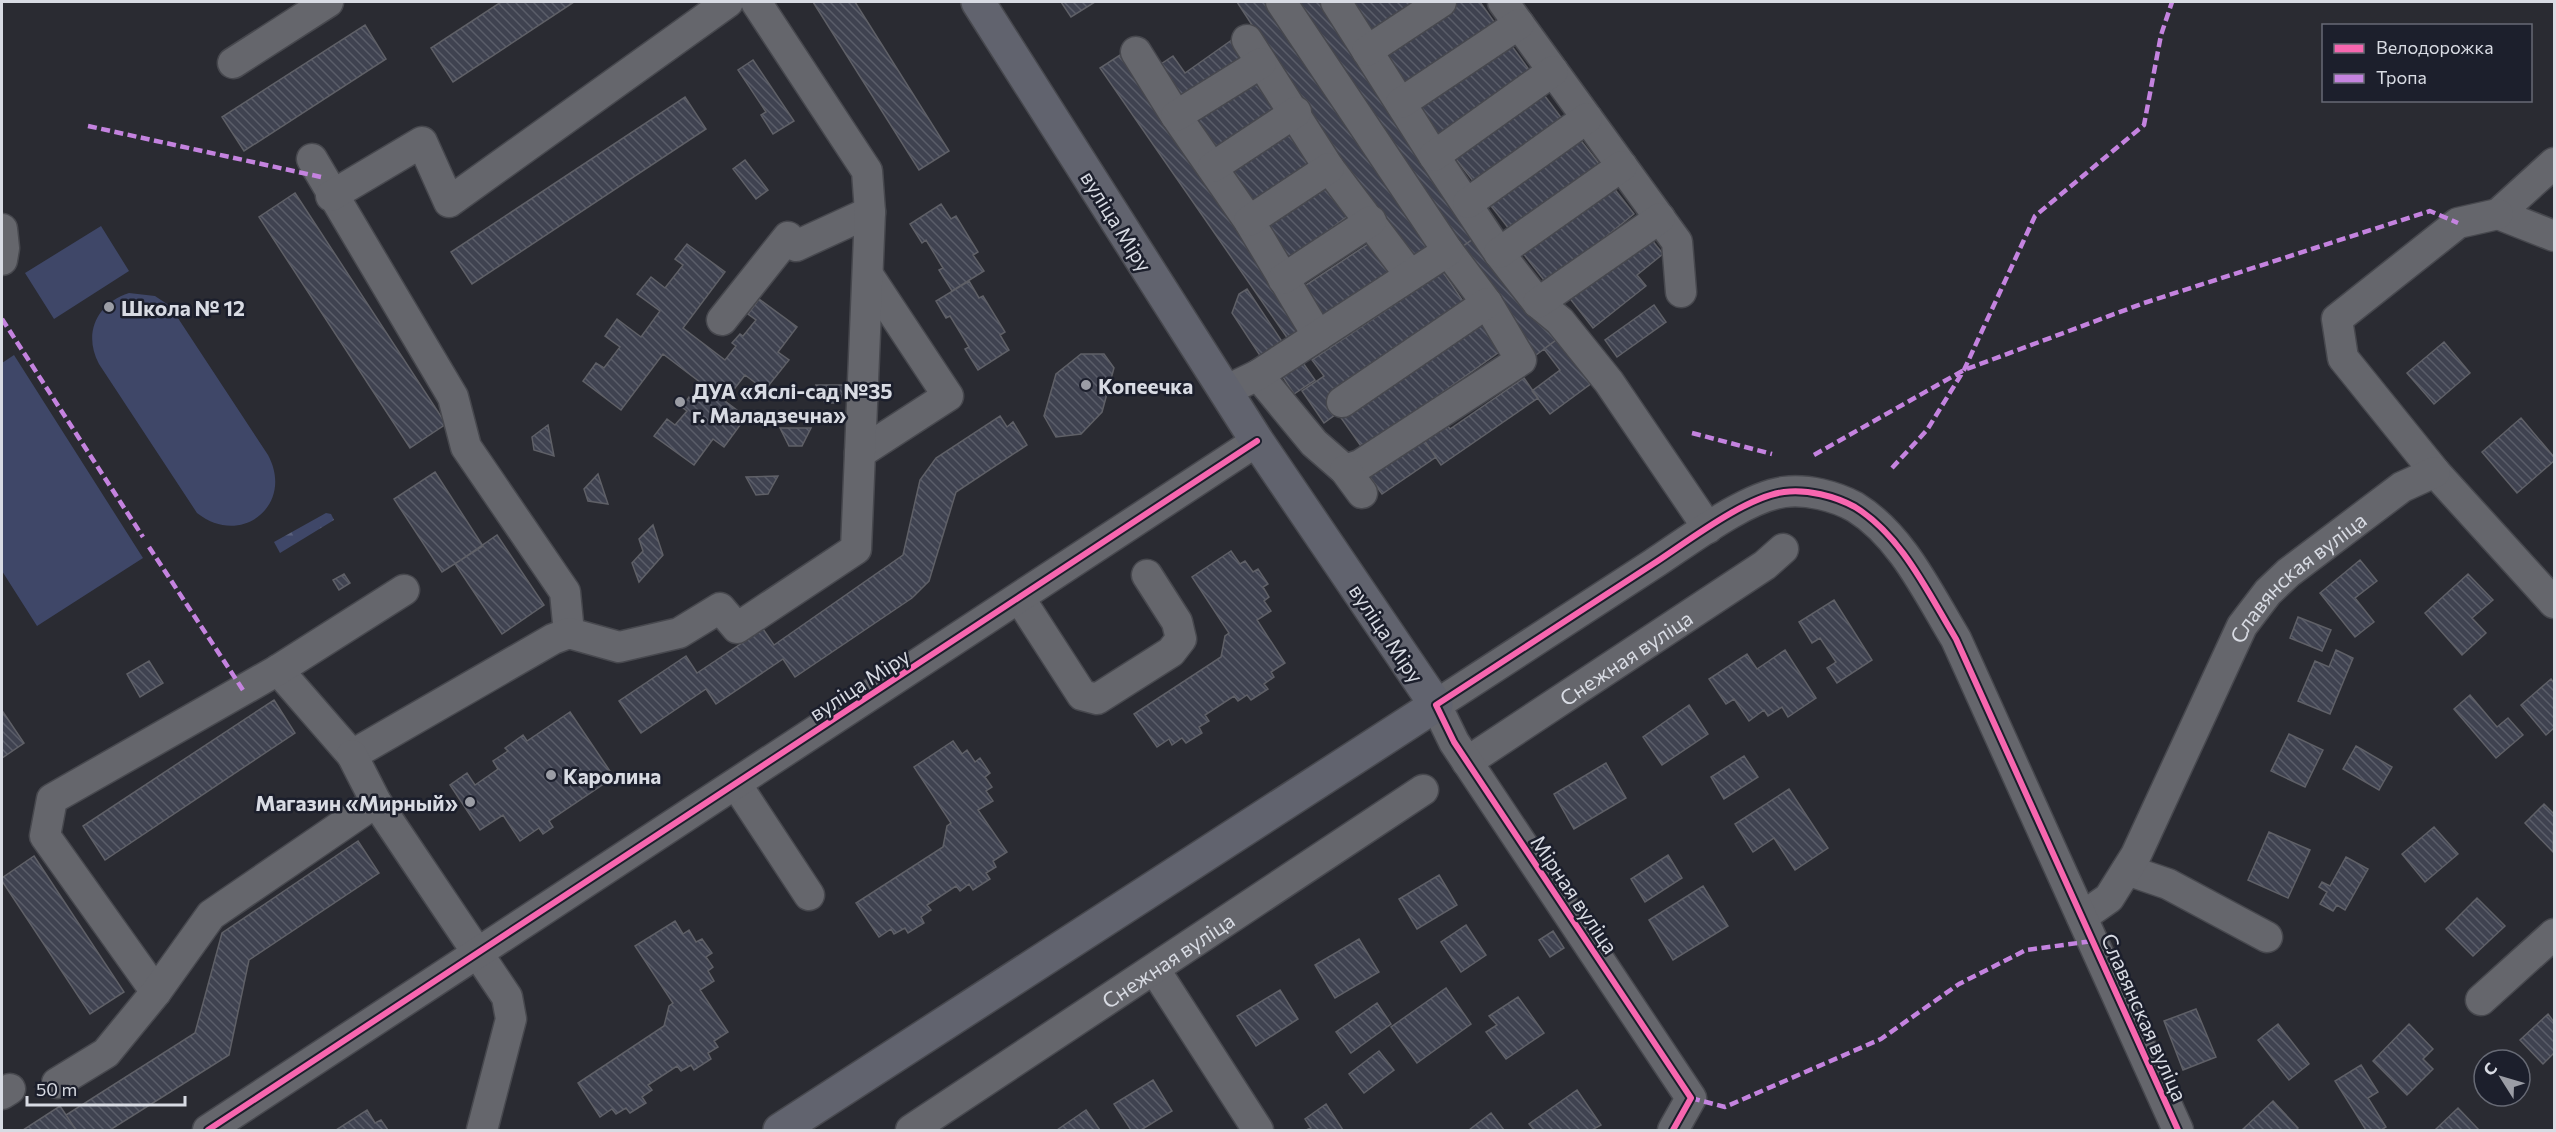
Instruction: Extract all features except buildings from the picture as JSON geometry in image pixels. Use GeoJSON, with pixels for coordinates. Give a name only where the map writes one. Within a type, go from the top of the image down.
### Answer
{"type":"FeatureCollection","features":[{"type":"Feature","properties":{"kind":"main road","name":"вуліца Міру"},"geometry":{"type":"LineString","coordinates":[[978,2],[1257,441],[1436,705]]}},
{"type":"Feature","properties":{"kind":"main road"},"geometry":{"type":"LineString","coordinates":[[780,1131],[1436,705]]}},
{"type":"Feature","properties":{"kind":"street"},"geometry":{"type":"LineString","coordinates":[[233,63],[328,2]]}},
{"type":"Feature","properties":{"kind":"street"},"geometry":{"type":"LineString","coordinates":[[331,196],[422,142],[449,202],[728,2]]}},
{"type":"Feature","properties":{"kind":"street"},"geometry":{"type":"LineString","coordinates":[[352,755],[553,639],[569,633],[619,647],[679,633],[720,608],[737,628],[856,549],[870,212],[867,171],[756,2]]}},
{"type":"Feature","properties":{"kind":"street"},"geometry":{"type":"LineString","coordinates":[[1258,375],[1314,443],[1353,481],[1360,465],[1521,360],[1487,303],[1448,251],[1281,2]]}},
{"type":"Feature","properties":{"kind":"street"},"geometry":{"type":"LineString","coordinates":[[1336,2],[1499,253],[1538,303],[1560,321],[1609,382],[1708,528]]}},
{"type":"Feature","properties":{"kind":"street"},"geometry":{"type":"LineString","coordinates":[[1367,51],[1441,2]]}},
{"type":"Feature","properties":{"kind":"street"},"geometry":{"type":"LineString","coordinates":[[1401,103],[1511,13],[1677,242],[1681,292]]}},
{"type":"Feature","properties":{"kind":"street"},"geometry":{"type":"LineString","coordinates":[[1176,116],[1254,51],[1296,112],[1329,168],[1410,275]]}},
{"type":"Feature","properties":{"kind":"street"},"geometry":{"type":"LineString","coordinates":[[1136,52],[1176,116],[1249,221],[1318,336]]}},
{"type":"Feature","properties":{"kind":"street"},"geometry":{"type":"LineString","coordinates":[[1434,156],[1553,71]]}},
{"type":"Feature","properties":{"kind":"street"},"geometry":{"type":"LineString","coordinates":[[1213,167],[1296,112]]}},
{"type":"Feature","properties":{"kind":"street"},"geometry":{"type":"LineString","coordinates":[[1468,203],[1587,118]]}},
{"type":"Feature","properties":{"kind":"street"},"geometry":{"type":"LineString","coordinates":[[312,159],[331,196],[453,397],[466,447],[565,592],[569,633]]}},
{"type":"Feature","properties":{"kind":"street"},"geometry":{"type":"LineString","coordinates":[[2554,163],[2498,214],[2458,223],[2337,319],[2343,358],[2434,472],[2554,603]]}},
{"type":"Feature","properties":{"kind":"street"},"geometry":{"type":"LineString","coordinates":[[1499,253],[1622,166]]}},
{"type":"Feature","properties":{"kind":"street"},"geometry":{"type":"LineString","coordinates":[[1249,221],[1329,168]]}},
{"type":"Feature","properties":{"kind":"street"},"geometry":{"type":"LineString","coordinates":[[722,320],[788,237],[796,246],[870,212]]}},
{"type":"Feature","properties":{"kind":"street"},"geometry":{"type":"LineString","coordinates":[[2498,214],[2554,236]]}},
{"type":"Feature","properties":{"kind":"street"},"geometry":{"type":"LineString","coordinates":[[1538,303],[1659,218]]}},
{"type":"Feature","properties":{"kind":"street"},"geometry":{"type":"LineString","coordinates":[[1283,279],[1371,221]]}},
{"type":"Feature","properties":{"kind":"street"},"geometry":{"type":"LineString","coordinates":[[2,230],[4,248],[2,260]]}},
{"type":"Feature","properties":{"kind":"street"},"geometry":{"type":"LineString","coordinates":[[1225,391],[1258,375],[1448,251]]}},
{"type":"Feature","properties":{"kind":"street"},"geometry":{"type":"LineString","coordinates":[[860,453],[948,396],[868,275]]}},
{"type":"Feature","properties":{"kind":"street"},"geometry":{"type":"LineString","coordinates":[[1342,402],[1487,303]]}},
{"type":"Feature","properties":{"kind":"street","name":"вуліца Міру"},"geometry":{"type":"LineString","coordinates":[[208,1131],[1257,441]]}},
{"type":"Feature","properties":{"kind":"street","name":"Славянская вуліца"},"geometry":{"type":"LineString","coordinates":[[2178,1131],[2082,917],[2109,898],[2127,870],[2242,626],[2268,592],[2288,573],[2402,487],[2434,472]]}},
{"type":"Feature","properties":{"kind":"street"},"geometry":{"type":"LineString","coordinates":[[1436,705],[1708,528],[1757,501],[1784,492],[1816,493],[1853,507],[1888,533],[1956,639],[2082,917]]}},
{"type":"Feature","properties":{"kind":"street","name":"Снежная вуліца"},"geometry":{"type":"LineString","coordinates":[[1467,762],[1765,565],[1783,549]]}},
{"type":"Feature","properties":{"kind":"street"},"geometry":{"type":"LineString","coordinates":[[1020,599],[1082,695],[1097,699],[1171,651],[1181,639],[1177,622],[1147,575]]}},
{"type":"Feature","properties":{"kind":"street"},"geometry":{"type":"LineString","coordinates":[[156,992],[45,836],[52,799],[278,670],[404,590]]}},
{"type":"Feature","properties":{"kind":"street"},"geometry":{"type":"LineString","coordinates":[[278,670],[352,755],[376,802],[507,997],[511,1018],[482,1131]]}},
{"type":"Feature","properties":{"kind":"street","name":"Мірная вуліца"},"geometry":{"type":"LineString","coordinates":[[1436,705],[1454,742],[1690,1098],[1673,1131]]}},
{"type":"Feature","properties":{"kind":"street"},"geometry":{"type":"LineString","coordinates":[[736,784],[809,895]]}},
{"type":"Feature","properties":{"kind":"street","name":"Снежная вуліца"},"geometry":{"type":"LineString","coordinates":[[911,1131],[1423,790]]}},
{"type":"Feature","properties":{"kind":"street"},"geometry":{"type":"LineString","coordinates":[[57,1083],[106,1053],[156,992],[211,915],[376,802]]}},
{"type":"Feature","properties":{"kind":"street"},"geometry":{"type":"LineString","coordinates":[[2127,870],[2168,884],[2267,937]]}},
{"type":"Feature","properties":{"kind":"street"},"geometry":{"type":"LineString","coordinates":[[2481,1000],[2554,934]]}},
{"type":"Feature","properties":{"kind":"street"},"geometry":{"type":"LineString","coordinates":[[1155,970],[1258,1131]]}},
{"type":"Feature","properties":{"kind":"green space"},"geometry":{"type":"Polygon","coordinates":[[[101,226],[129,271],[54,319],[25,273],[101,226]]]}},
{"type":"Feature","properties":{"kind":"green space"},"geometry":{"type":"Polygon","coordinates":[[[129,293],[155,296],[170,306],[268,455],[275,473],[274,490],[269,505],[259,516],[246,523],[230,526],[214,523],[197,513],[99,364],[92,342],[96,321],[108,305],[129,293]]]}},
{"type":"Feature","properties":{"kind":"green space"},"geometry":{"type":"Polygon","coordinates":[[[14,355],[143,558],[37,626],[2,571],[2,363],[14,355]]]}},
{"type":"Feature","properties":{"kind":"green space"},"geometry":{"type":"Polygon","coordinates":[[[326,513],[331,514],[334,520],[280,553],[274,542],[326,513]]]}},
{"type":"Feature","properties":{"kind":"marked path"},"geometry":{"type":"LineString","coordinates":[[1892,468],[1927,430],[1964,370],[2035,216],[2144,125],[2161,35],[2172,2]]}},
{"type":"Feature","properties":{"kind":"marked path"},"geometry":{"type":"LineString","coordinates":[[88,126],[321,177]]}},
{"type":"Feature","properties":{"kind":"marked path"},"geometry":{"type":"LineString","coordinates":[[1814,455],[1964,370],[2144,303],[2430,211],[2458,223]]}},
{"type":"Feature","properties":{"kind":"marked path"},"geometry":{"type":"LineString","coordinates":[[2,319],[143,537]]}},
{"type":"Feature","properties":{"kind":"marked path"},"geometry":{"type":"LineString","coordinates":[[1692,433],[1772,454]]}},
{"type":"Feature","properties":{"kind":"marked path"},"geometry":{"type":"LineString","coordinates":[[149,547],[243,690]]}},
{"type":"Feature","properties":{"kind":"marked path"},"geometry":{"type":"LineString","coordinates":[[1691,1098],[1725,1107],[1881,1039],[1959,984],[2026,950],[2093,941]]}},
{"type":"Feature","properties":{"kind":"cycle path"},"geometry":{"type":"LineString","coordinates":[[208,1130],[1257,441]]}},
{"type":"Feature","properties":{"kind":"cycle path"},"geometry":{"type":"LineString","coordinates":[[1673,1130],[1691,1098],[1454,742],[1436,705],[1734,511],[1769,496],[1793,491],[1821,494],[1839,500],[1855,507],[1872,519],[1900,549],[1924,585],[1956,639],[2178,1130]]}},
{"type":"Feature","properties":{"kind":"place","name":"Школа № 12"},"geometry":{"type":"Point","coordinates":[109,307]}},
{"type":"Feature","properties":{"kind":"place","name":"Копеечка"},"geometry":{"type":"Point","coordinates":[1086,385]}},
{"type":"Feature","properties":{"kind":"place","name":"ДУА «Яслі-сад №35 г. Маладзечна»"},"geometry":{"type":"Point","coordinates":[680,402]}},
{"type":"Feature","properties":{"kind":"place","name":"Каролина"},"geometry":{"type":"Point","coordinates":[551,775]}},
{"type":"Feature","properties":{"kind":"place","name":"Магазин «Мирный»"},"geometry":{"type":"Point","coordinates":[470,802]}}]}
